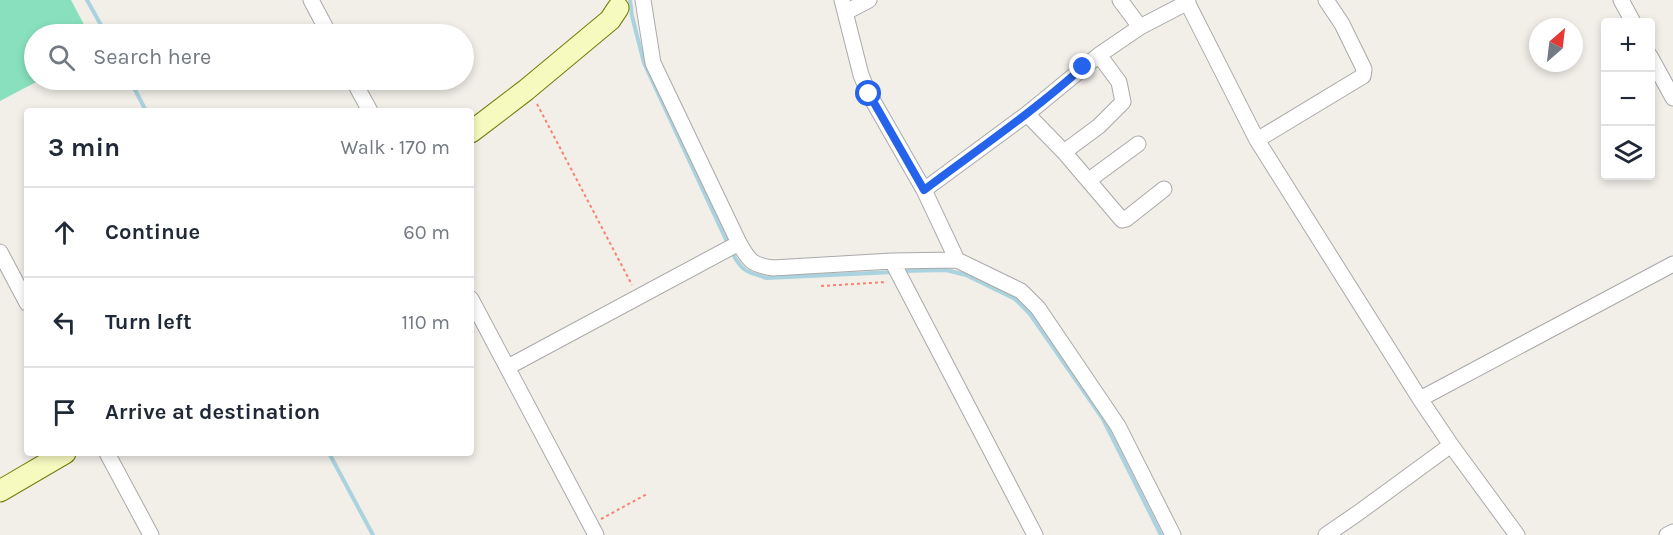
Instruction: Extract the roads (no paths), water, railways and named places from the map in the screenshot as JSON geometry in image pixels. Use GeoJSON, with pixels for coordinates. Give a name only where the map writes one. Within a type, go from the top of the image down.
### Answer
{"type":"FeatureCollection","features":[{"type":"Feature","properties":{"kind":"street"},"geometry":{"type":"LineString","coordinates":[[310,0],[323,24]]}},
{"type":"Feature","properties":{"kind":"street"},"geometry":{"type":"LineString","coordinates":[[643,0],[653,63],[733,246],[758,266],[773,268],[897,271],[957,260],[1021,291],[1038,308],[1119,426],[1173,535]]}},
{"type":"Feature","properties":{"kind":"street"},"geometry":{"type":"LineString","coordinates":[[869,0],[844,6],[861,75],[869,94],[924,190],[957,260]]}},
{"type":"Feature","properties":{"kind":"street"},"geometry":{"type":"LineString","coordinates":[[1120,0],[1140,27]]}},
{"type":"Feature","properties":{"kind":"street"},"geometry":{"type":"LineString","coordinates":[[1257,140],[1363,76],[1364,69],[1360,60],[1342,24],[1326,0]]}},
{"type":"Feature","properties":{"kind":"street"},"geometry":{"type":"LineString","coordinates":[[1621,0],[1631,18]]}},
{"type":"Feature","properties":{"kind":"street"},"geometry":{"type":"LineString","coordinates":[[924,190],[1026,114],[1099,55],[1140,27],[1187,1],[1257,140],[1420,399],[1517,535]]}},
{"type":"Feature","properties":{"kind":"street"},"geometry":{"type":"LineString","coordinates":[[474,130],[529,88],[610,20],[623,4]]}},
{"type":"Feature","properties":{"kind":"street"},"geometry":{"type":"LineString","coordinates":[[1064,152],[1099,126],[1123,102],[1119,82],[1099,55]]}},
{"type":"Feature","properties":{"kind":"street"},"geometry":{"type":"LineString","coordinates":[[1655,65],[1673,98]]}},
{"type":"Feature","properties":{"kind":"street"},"geometry":{"type":"LineString","coordinates":[[358,90],[368,108]]}},
{"type":"Feature","properties":{"kind":"street"},"geometry":{"type":"LineString","coordinates":[[1026,114],[1064,152],[1122,220],[1164,189]]}},
{"type":"Feature","properties":{"kind":"street"},"geometry":{"type":"LineString","coordinates":[[1089,180],[1138,144]]}},
{"type":"Feature","properties":{"kind":"street"},"geometry":{"type":"LineString","coordinates":[[508,367],[733,246]]}},
{"type":"Feature","properties":{"kind":"street"},"geometry":{"type":"LineString","coordinates":[[0,252],[24,297]]}},
{"type":"Feature","properties":{"kind":"street"},"geometry":{"type":"LineString","coordinates":[[1420,399],[1673,264]]}},
{"type":"Feature","properties":{"kind":"street"},"geometry":{"type":"LineString","coordinates":[[897,271],[1033,534]]}},
{"type":"Feature","properties":{"kind":"street"},"geometry":{"type":"LineString","coordinates":[[474,305],[593,530]]}},
{"type":"Feature","properties":{"kind":"street"},"geometry":{"type":"LineString","coordinates":[[1326,535],[1451,445]]}},
{"type":"Feature","properties":{"kind":"street"},"geometry":{"type":"LineString","coordinates":[[0,491],[60,456]]}},
{"type":"Feature","properties":{"kind":"street"},"geometry":{"type":"LineString","coordinates":[[109,456],[151,535]]}},
{"type":"Feature","properties":{"kind":"street"},"geometry":{"type":"LineString","coordinates":[[1667,535],[1673,532]]}},
{"type":"Feature","properties":{"kind":"waterway"},"geometry":{"type":"LineString","coordinates":[[87,0],[100,24]]}},
{"type":"Feature","properties":{"kind":"waterway"},"geometry":{"type":"LineString","coordinates":[[630,0],[644,63],[728,244]]}},
{"type":"Feature","properties":{"kind":"waterway"},"geometry":{"type":"LineString","coordinates":[[135,90],[144,108]]}},
{"type":"Feature","properties":{"kind":"waterway"},"geometry":{"type":"LineString","coordinates":[[731,251],[745,270],[767,278],[894,272]]}},
{"type":"Feature","properties":{"kind":"waterway"},"geometry":{"type":"LineString","coordinates":[[902,271],[946,270],[966,275],[1015,299],[1030,314],[1103,419],[1161,535]]}},
{"type":"Feature","properties":{"kind":"waterway"},"geometry":{"type":"LineString","coordinates":[[331,456],[373,535]]}}]}
